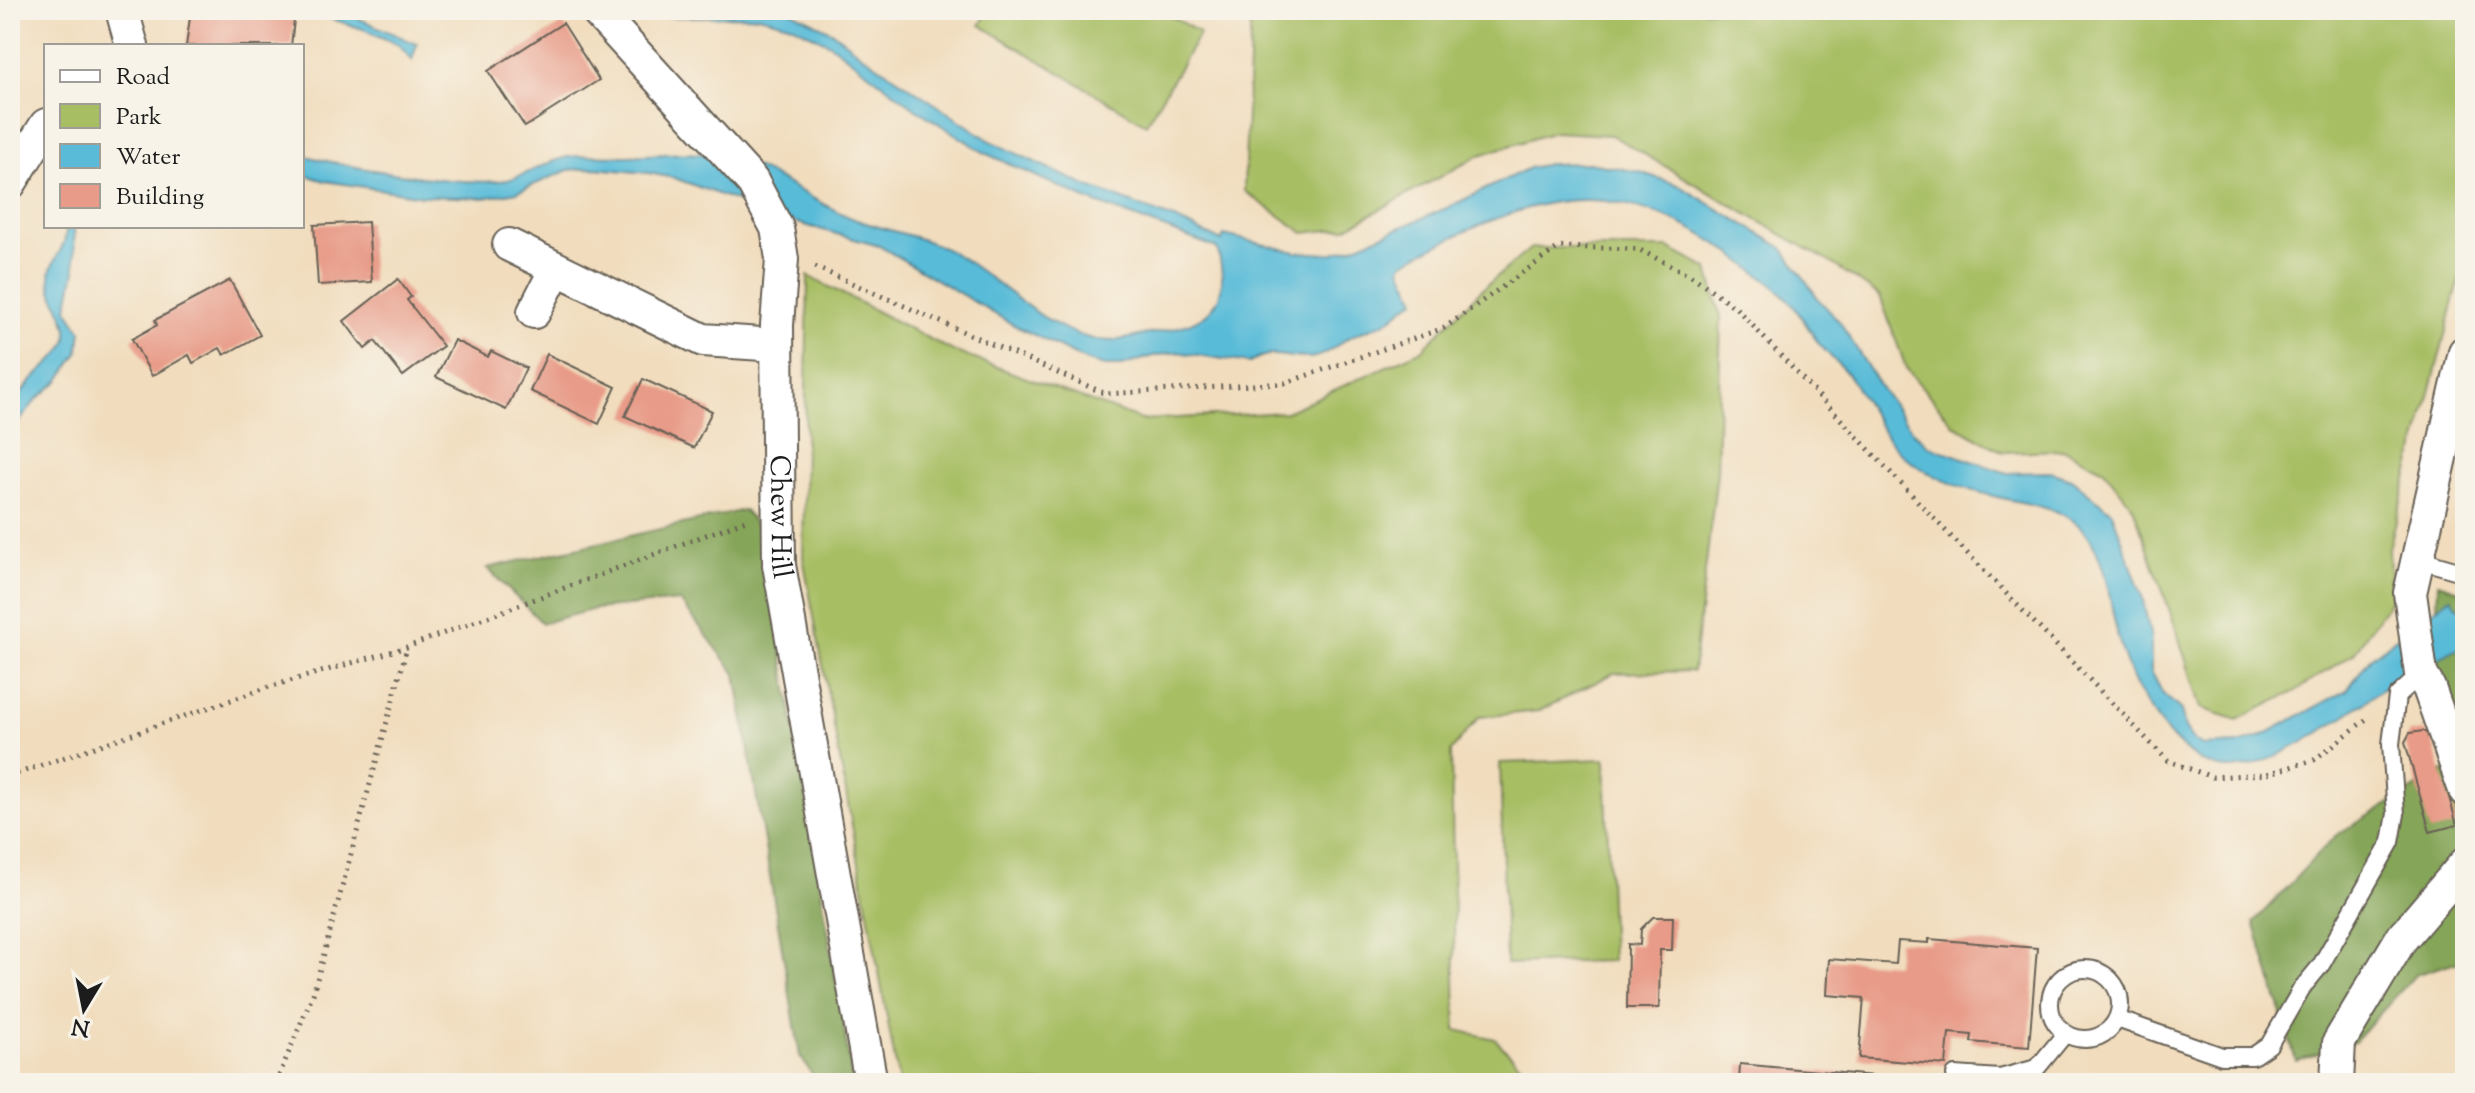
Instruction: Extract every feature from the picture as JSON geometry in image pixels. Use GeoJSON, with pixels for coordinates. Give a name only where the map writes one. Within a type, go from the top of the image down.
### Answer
{"type":"FeatureCollection","features":[{"type":"Feature","properties":{"kind":"street","name":"Chew Hill"},"geometry":{"type":"LineString","coordinates":[[596,10],[752,181],[777,228],[781,268],[777,345],[779,565],[871,1083]]}},
{"type":"Feature","properties":{"kind":"street"},"geometry":{"type":"LineString","coordinates":[[10,183],[44,128]]}},
{"type":"Feature","properties":{"kind":"street"},"geometry":{"type":"LineString","coordinates":[[509,245],[703,340],[777,345]]}},
{"type":"Feature","properties":{"kind":"street"},"geometry":{"type":"LineString","coordinates":[[534,312],[556,269]]}},
{"type":"Feature","properties":{"kind":"street"},"geometry":{"type":"LineString","coordinates":[[2465,352],[2410,593],[2421,674],[2429,688],[2465,790]]}},
{"type":"Feature","properties":{"kind":"street"},"geometry":{"type":"LineString","coordinates":[[2337,1083],[2339,1042],[2401,939],[2465,864]]}},
{"type":"Feature","properties":{"kind":"lane"},"geometry":{"type":"LineString","coordinates":[[2417,559],[2465,573]]}},
{"type":"Feature","properties":{"kind":"lane"},"geometry":{"type":"LineString","coordinates":[[2117,1019],[2222,1056],[2253,1056],[2269,1045],[2302,988],[2321,965],[2391,842],[2396,814],[2391,744],[2397,696],[2421,674]]}},
{"type":"Feature","properties":{"kind":"lane"},"geometry":{"type":"LineString","coordinates":[[2076,969],[2096,969],[2113,981],[2121,1000],[2117,1019],[2104,1034],[2084,1040],[2065,1034],[2052,1018],[2050,998],[2058,980],[2076,969]]}},
{"type":"Feature","properties":{"kind":"lane"},"geometry":{"type":"LineString","coordinates":[[1955,1075],[2000,1078],[2037,1068],[2065,1034]]}},
{"type":"Feature","properties":{"kind":"path"},"geometry":{"type":"LineString","coordinates":[[781,268],[810,265],[1106,394],[1285,383],[1444,328],[1559,247],[1638,249],[1695,278],[1736,308],[2168,761],[2212,777],[2279,770],[2314,760],[2397,696]]}},
{"type":"Feature","properties":{"kind":"path"},"geometry":{"type":"LineString","coordinates":[[10,776],[269,687],[407,647],[753,518],[779,515]]}},
{"type":"Feature","properties":{"kind":"path"},"geometry":{"type":"LineString","coordinates":[[276,1083],[313,994],[407,647]]}},
{"type":"Feature","properties":{"kind":"green space"},"geometry":{"type":"Polygon","coordinates":[[[989,10],[1160,10],[1200,33],[1146,124],[980,25],[989,10]]]}},
{"type":"Feature","properties":{"kind":"green space"},"geometry":{"type":"Polygon","coordinates":[[[1251,10],[2465,10],[2465,259],[2389,548],[2391,599],[2354,653],[2294,692],[2237,720],[2201,708],[2133,507],[2104,470],[2064,450],[2003,452],[1954,425],[1906,368],[1880,296],[1833,264],[1611,135],[1554,132],[1480,155],[1346,228],[1304,233],[1244,191],[1251,10]]]}},
{"type":"Feature","properties":{"kind":"green space"},"geometry":{"type":"Polygon","coordinates":[[[1531,248],[1668,248],[1708,269],[1721,317],[1717,473],[1693,671],[1614,673],[1539,711],[1479,717],[1451,751],[1456,1030],[1495,1039],[1538,1083],[899,1083],[803,557],[808,276],[953,351],[1141,420],[1286,412],[1422,350],[1480,291],[1531,248]]]}},
{"type":"Feature","properties":{"kind":"green space"},"geometry":{"type":"Polygon","coordinates":[[[744,510],[762,532],[853,1083],[818,1083],[800,1056],[736,674],[680,601],[595,609],[542,623],[487,568],[744,510]]]}},
{"type":"Feature","properties":{"kind":"green space"},"geometry":{"type":"Polygon","coordinates":[[[2438,583],[2465,592],[2465,959],[2415,975],[2354,1042],[2296,1061],[2254,922],[2335,836],[2449,768],[2434,677],[2438,583]]]}},
{"type":"Feature","properties":{"kind":"green space"},"geometry":{"type":"Polygon","coordinates":[[[1605,759],[1612,961],[1506,964],[1500,763],[1605,759]]]}},
{"type":"Feature","properties":{"kind":"water"},"geometry":{"type":"Polygon","coordinates":[[[304,10],[339,10],[417,44],[412,60],[399,45],[366,30],[304,10]]]}},
{"type":"Feature","properties":{"kind":"water"},"geometry":{"type":"Polygon","coordinates":[[[649,10],[789,10],[831,31],[992,142],[1084,185],[1222,241],[1224,235],[1296,252],[1330,254],[1449,207],[1529,168],[1548,164],[1589,163],[1640,172],[1678,185],[1783,248],[1820,301],[1840,322],[1882,390],[1928,446],[2007,473],[2050,472],[2071,479],[2112,512],[2142,596],[2151,638],[2151,671],[2163,694],[2181,710],[2185,728],[2193,740],[2203,746],[2239,744],[2258,738],[2347,690],[2370,658],[2451,597],[2465,611],[2465,650],[2456,649],[2401,677],[2328,727],[2281,754],[2238,768],[2220,768],[2205,763],[2169,734],[2138,688],[2118,637],[2098,556],[2077,524],[2045,508],[1951,483],[1909,460],[1882,429],[1845,371],[1820,345],[1781,292],[1709,239],[1661,215],[1636,207],[1583,200],[1556,202],[1517,211],[1458,235],[1403,263],[1401,268],[1416,300],[1387,321],[1352,336],[1320,355],[1306,358],[1273,355],[1257,358],[1250,363],[1177,352],[1122,366],[1105,366],[1087,361],[1012,324],[879,246],[794,222],[674,178],[595,168],[568,170],[517,192],[484,198],[423,196],[325,181],[304,175],[304,155],[387,172],[484,182],[508,180],[568,157],[707,154],[747,164],[854,219],[945,249],[1053,323],[1089,338],[1116,340],[1181,326],[1208,312],[1217,302],[1222,270],[1217,248],[1088,200],[985,153],[919,111],[830,44],[792,25],[759,16],[656,17],[649,10]]]}},
{"type":"Feature","properties":{"kind":"water"},"geometry":{"type":"Polygon","coordinates":[[[66,228],[74,228],[75,271],[67,309],[81,331],[78,353],[60,380],[37,399],[10,433],[13,412],[20,395],[58,355],[66,342],[66,326],[50,277],[66,228]]]}},
{"type":"Feature","properties":{"kind":"building"},"geometry":{"type":"Polygon","coordinates":[[[191,10],[281,10],[280,18],[294,20],[291,44],[186,44],[191,10]]]}},
{"type":"Feature","properties":{"kind":"building"},"geometry":{"type":"Polygon","coordinates":[[[563,23],[599,80],[525,127],[488,71],[563,23]]]}},
{"type":"Feature","properties":{"kind":"building"},"geometry":{"type":"Polygon","coordinates":[[[368,222],[372,282],[318,285],[314,225],[368,222]]]}},
{"type":"Feature","properties":{"kind":"building"},"geometry":{"type":"Polygon","coordinates":[[[398,279],[411,297],[407,300],[443,346],[403,376],[375,341],[365,349],[344,321],[398,279]]]}},
{"type":"Feature","properties":{"kind":"building"},"geometry":{"type":"Polygon","coordinates":[[[230,280],[260,335],[224,355],[220,348],[193,363],[189,355],[152,376],[132,339],[157,325],[155,320],[230,280]]]}},
{"type":"Feature","properties":{"kind":"building"},"geometry":{"type":"Polygon","coordinates":[[[454,340],[488,357],[491,351],[526,368],[506,410],[436,377],[454,340]]]}},
{"type":"Feature","properties":{"kind":"building"},"geometry":{"type":"Polygon","coordinates":[[[547,354],[616,387],[599,424],[530,391],[547,354]]]}},
{"type":"Feature","properties":{"kind":"building"},"geometry":{"type":"Polygon","coordinates":[[[643,379],[712,411],[694,448],[625,416],[643,379]]]}},
{"type":"Feature","properties":{"kind":"building"},"geometry":{"type":"Polygon","coordinates":[[[2423,731],[2432,737],[2457,825],[2430,832],[2405,742],[2410,733],[2423,731]]]}},
{"type":"Feature","properties":{"kind":"building"},"geometry":{"type":"Polygon","coordinates":[[[1653,917],[1673,917],[1672,950],[1660,950],[1659,1008],[1627,1008],[1628,944],[1640,945],[1641,929],[1653,917]]]}},
{"type":"Feature","properties":{"kind":"building"},"geometry":{"type":"Polygon","coordinates":[[[1929,939],[2037,948],[2029,1047],[1971,1042],[1972,1035],[1949,1033],[1946,1065],[1859,1058],[1864,998],[1827,995],[1829,959],[1896,964],[1898,941],[1929,943],[1929,939]]]}},
{"type":"Feature","properties":{"kind":"building"},"geometry":{"type":"Polygon","coordinates":[[[1740,1064],[1930,1081],[1930,1083],[1739,1083],[1740,1064]]]}}]}
